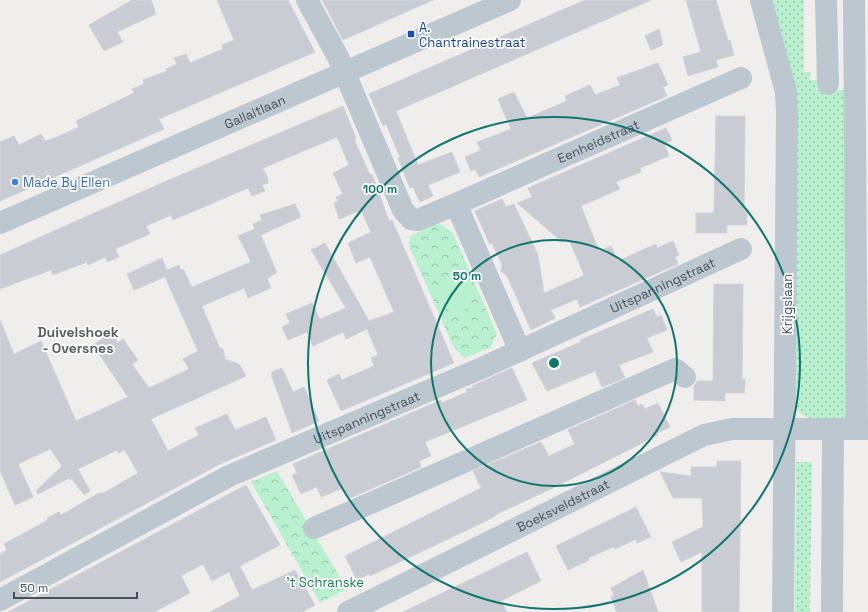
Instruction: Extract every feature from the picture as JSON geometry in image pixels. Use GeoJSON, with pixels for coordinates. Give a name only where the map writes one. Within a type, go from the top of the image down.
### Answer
{"type":"FeatureCollection","features":[{"type":"Feature","properties":{"kind":"street"},"geometry":{"type":"LineString","coordinates":[[307,0],[338,57],[344,74]]}},
{"type":"Feature","properties":{"kind":"street","name":"Gallaitlaan"},"geometry":{"type":"LineString","coordinates":[[0,223],[344,74],[510,0]]}},
{"type":"Feature","properties":{"kind":"street","name":"Krijgslaan"},"geometry":{"type":"LineString","coordinates":[[761,0],[786,92],[787,116],[786,429],[783,612]]}},
{"type":"Feature","properties":{"kind":"street"},"geometry":{"type":"LineString","coordinates":[[826,0],[828,84]]}},
{"type":"Feature","properties":{"kind":"street"},"geometry":{"type":"LineString","coordinates":[[832,612],[850,429],[857,420],[862,298],[861,62],[854,0]]}},
{"type":"Feature","properties":{"kind":"street","name":"Eenheidstraat"},"geometry":{"type":"LineString","coordinates":[[344,74],[403,210],[411,218],[418,220],[741,78]]}},
{"type":"Feature","properties":{"kind":"street"},"geometry":{"type":"LineString","coordinates":[[456,204],[520,351]]}},
{"type":"Feature","properties":{"kind":"street","name":"Uitspanningstraat"},"geometry":{"type":"LineString","coordinates":[[0,600],[229,476],[520,351],[741,250]]}},
{"type":"Feature","properties":{"kind":"street"},"geometry":{"type":"LineString","coordinates":[[314,528],[675,369],[685,377]]}},
{"type":"Feature","properties":{"kind":"street","name":"Boeksveldstraat"},"geometry":{"type":"LineString","coordinates":[[348,612],[704,436],[732,429],[850,429]]}},
{"type":"Feature","properties":{"kind":"green space"},"geometry":{"type":"Polygon","coordinates":[[[769,0],[804,0],[804,72],[810,72],[810,80],[817,80],[817,90],[849,90],[850,420],[816,420],[809,418],[796,409],[792,401],[795,92],[769,0]]]}},
{"type":"Feature","properties":{"kind":"green space"},"geometry":{"type":"Polygon","coordinates":[[[439,223],[453,233],[497,334],[490,348],[464,358],[453,346],[409,246],[410,236],[439,223]]]}},
{"type":"Feature","properties":{"kind":"green space"},"geometry":{"type":"Polygon","coordinates":[[[451,276],[475,296],[462,313],[438,293],[451,276]]]}},
{"type":"Feature","properties":{"kind":"green space"},"geometry":{"type":"Polygon","coordinates":[[[796,462],[812,462],[810,612],[795,612],[796,462]]]}},
{"type":"Feature","properties":{"kind":"green space","name":"'t Schranske"},"geometry":{"type":"Polygon","coordinates":[[[277,471],[347,589],[320,603],[251,482],[277,471]]]}},
{"type":"Feature","properties":{"kind":"building"},"geometry":{"type":"Polygon","coordinates":[[[132,0],[151,0],[156,14],[117,32],[123,42],[104,51],[89,25],[132,0]]]}},
{"type":"Feature","properties":{"kind":"building"},"geometry":{"type":"Polygon","coordinates":[[[217,0],[288,0],[315,52],[159,119],[164,129],[0,201],[0,142],[14,136],[19,145],[41,134],[45,141],[57,137],[79,127],[76,121],[134,93],[132,89],[144,84],[143,80],[167,71],[166,69],[177,64],[174,58],[186,54],[190,63],[223,49],[222,45],[234,40],[217,0]]]}},
{"type":"Feature","properties":{"kind":"building"},"geometry":{"type":"Polygon","coordinates":[[[322,0],[433,0],[343,40],[322,0]]]}},
{"type":"Feature","properties":{"kind":"building"},"geometry":{"type":"Polygon","coordinates":[[[585,0],[651,0],[396,111],[418,165],[452,152],[460,172],[428,185],[433,196],[420,202],[413,187],[410,188],[398,158],[400,157],[386,124],[383,126],[369,94],[585,0]]]}},
{"type":"Feature","properties":{"kind":"building"},"geometry":{"type":"Polygon","coordinates":[[[686,0],[716,0],[728,41],[730,40],[734,55],[716,60],[718,67],[688,76],[683,57],[701,52],[686,0]]]}},
{"type":"Feature","properties":{"kind":"building"},"geometry":{"type":"Polygon","coordinates":[[[659,29],[663,45],[651,50],[645,36],[659,29]]]}},
{"type":"Feature","properties":{"kind":"building"},"geometry":{"type":"Polygon","coordinates":[[[658,63],[668,85],[663,87],[667,96],[479,177],[475,169],[471,171],[465,157],[481,150],[477,142],[511,129],[498,99],[514,92],[527,118],[567,101],[565,96],[590,85],[595,95],[620,85],[617,78],[658,63]]]}},
{"type":"Feature","properties":{"kind":"building"},"geometry":{"type":"Polygon","coordinates":[[[343,106],[356,138],[354,139],[370,175],[372,174],[389,221],[392,220],[454,363],[341,411],[327,380],[339,374],[342,380],[374,366],[371,358],[378,355],[367,329],[346,339],[343,332],[313,346],[307,332],[288,340],[282,327],[290,323],[286,314],[312,303],[320,319],[346,308],[311,250],[325,243],[369,321],[394,312],[370,257],[356,263],[348,243],[371,232],[361,210],[339,219],[334,203],[338,201],[336,197],[343,194],[333,173],[349,165],[337,137],[263,168],[268,179],[268,183],[262,185],[265,191],[252,196],[248,188],[173,220],[171,215],[146,226],[150,234],[115,249],[119,257],[107,262],[105,257],[88,265],[87,262],[53,275],[51,270],[0,289],[0,255],[157,185],[343,106]]]}},
{"type":"Feature","properties":{"kind":"building"},"geometry":{"type":"Polygon","coordinates":[[[716,116],[745,116],[744,211],[747,211],[747,225],[727,225],[727,233],[696,233],[696,213],[714,213],[716,116]]]}},
{"type":"Feature","properties":{"kind":"building"},"geometry":{"type":"Polygon","coordinates":[[[666,128],[672,140],[664,144],[669,156],[640,168],[641,172],[616,182],[620,189],[581,206],[599,251],[611,246],[618,261],[656,244],[657,248],[673,241],[679,255],[675,257],[678,264],[580,307],[577,299],[551,310],[555,318],[531,330],[507,276],[501,271],[502,265],[492,243],[490,245],[475,211],[502,199],[506,207],[514,204],[538,255],[544,293],[581,277],[584,275],[569,239],[562,242],[517,203],[532,197],[528,188],[666,128]]]}},
{"type":"Feature","properties":{"kind":"building"},"geometry":{"type":"Polygon","coordinates":[[[295,204],[301,217],[261,235],[277,273],[267,278],[271,288],[248,298],[244,288],[202,306],[219,347],[223,349],[225,359],[239,364],[246,376],[151,419],[168,451],[199,435],[195,428],[227,414],[235,430],[266,417],[276,440],[220,464],[0,582],[0,554],[7,550],[4,544],[48,520],[47,518],[59,512],[61,515],[99,493],[104,493],[138,473],[125,450],[118,453],[117,450],[78,469],[90,491],[84,495],[72,479],[70,480],[69,478],[38,494],[36,491],[62,466],[50,449],[18,464],[33,497],[15,505],[0,471],[0,320],[14,354],[41,341],[76,421],[128,397],[93,345],[111,333],[118,343],[123,339],[138,360],[132,364],[149,388],[189,369],[183,359],[198,351],[165,277],[134,290],[127,274],[162,258],[167,270],[179,265],[181,270],[183,269],[192,287],[251,262],[238,236],[255,229],[253,224],[262,220],[260,215],[295,204]]]}},
{"type":"Feature","properties":{"kind":"building"},"geometry":{"type":"Polygon","coordinates":[[[714,284],[743,284],[742,379],[745,379],[744,393],[725,393],[725,401],[694,400],[694,386],[697,381],[713,381],[714,284]]]}},
{"type":"Feature","properties":{"kind":"building"},"geometry":{"type":"Polygon","coordinates":[[[653,309],[657,317],[661,315],[667,330],[647,338],[653,352],[619,365],[625,378],[602,387],[595,371],[547,391],[532,363],[581,342],[580,340],[653,309]]]}},
{"type":"Feature","properties":{"kind":"building"},"geometry":{"type":"Polygon","coordinates":[[[282,368],[293,392],[304,387],[319,421],[292,433],[272,377],[272,372],[282,368]]]}},
{"type":"Feature","properties":{"kind":"building"},"geometry":{"type":"Polygon","coordinates":[[[512,368],[527,400],[425,442],[431,456],[419,461],[421,467],[348,499],[343,488],[321,497],[317,487],[301,494],[292,475],[297,473],[293,464],[441,400],[442,403],[467,392],[466,389],[473,388],[472,386],[512,368]]]}},
{"type":"Feature","properties":{"kind":"building"},"geometry":{"type":"Polygon","coordinates":[[[635,400],[638,406],[642,404],[645,409],[658,403],[670,427],[657,433],[658,435],[555,487],[495,515],[484,522],[370,576],[369,574],[357,580],[345,556],[481,488],[473,471],[541,442],[549,456],[575,444],[568,430],[635,400]]]}},
{"type":"Feature","properties":{"kind":"building"},"geometry":{"type":"Polygon","coordinates":[[[717,461],[741,461],[739,612],[702,612],[702,552],[681,562],[672,542],[703,527],[702,498],[673,498],[660,472],[691,476],[691,467],[717,467],[717,461]]]}},
{"type":"Feature","properties":{"kind":"building"},"geometry":{"type":"Polygon","coordinates":[[[246,485],[280,545],[240,566],[252,590],[295,570],[315,605],[302,612],[210,612],[240,596],[229,572],[212,581],[203,564],[181,576],[190,593],[154,612],[8,612],[246,485]]]}},
{"type":"Feature","properties":{"kind":"building"},"geometry":{"type":"Polygon","coordinates":[[[636,507],[651,537],[637,543],[636,539],[615,549],[613,547],[588,558],[589,560],[568,570],[556,546],[636,507]]]}},
{"type":"Feature","properties":{"kind":"building"},"geometry":{"type":"Polygon","coordinates":[[[527,552],[541,581],[501,601],[507,612],[403,612],[527,552]]]}},
{"type":"Feature","properties":{"kind":"building"},"geometry":{"type":"Polygon","coordinates":[[[643,570],[658,612],[617,612],[611,597],[614,596],[611,588],[643,570]]]}},
{"type":"Feature","properties":{"kind":"place","name":"A. Chantrainestraat"},"geometry":{"type":"Point","coordinates":[411,34]}},
{"type":"Feature","properties":{"kind":"place","name":"Made By Ellen"},"geometry":{"type":"Point","coordinates":[15,182]}},
{"type":"Feature","properties":{"kind":"district","name":"Duivelshoek - Oversnes"},"geometry":{"type":"Point","coordinates":[78,340]}}]}
